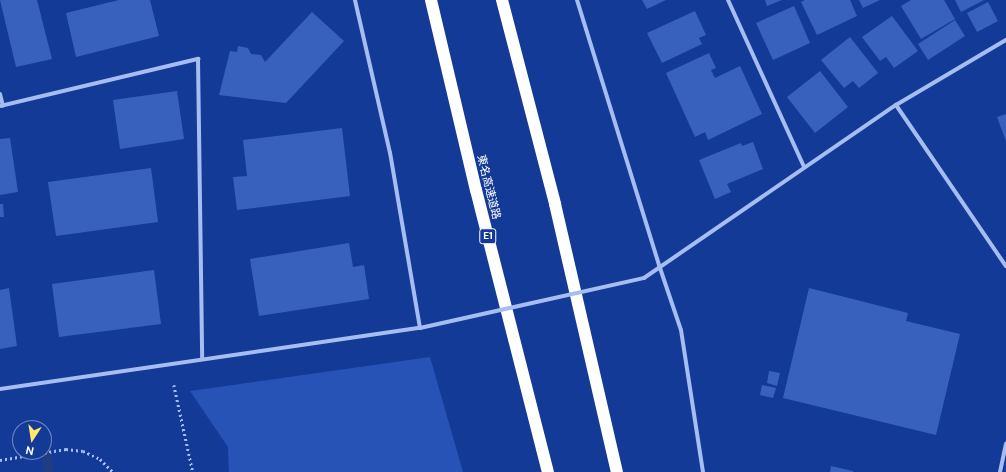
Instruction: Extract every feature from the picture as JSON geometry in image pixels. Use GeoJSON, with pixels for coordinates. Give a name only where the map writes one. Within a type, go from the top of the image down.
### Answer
{"type":"FeatureCollection","features":[{"type":"Feature","properties":{"kind":"highway","name":"東名高速道路"},"geometry":{"type":"LineString","coordinates":[[431,0],[478,198],[548,472]]}},
{"type":"Feature","properties":{"kind":"highway"},"geometry":{"type":"LineString","coordinates":[[502,0],[555,204],[617,472]]}},
{"type":"Feature","properties":{"kind":"street"},"geometry":{"type":"LineString","coordinates":[[355,0],[390,153],[420,328]]}},
{"type":"Feature","properties":{"kind":"street"},"geometry":{"type":"LineString","coordinates":[[577,0],[660,268],[681,330],[703,472]]}},
{"type":"Feature","properties":{"kind":"street"},"geometry":{"type":"LineString","coordinates":[[728,0],[804,167]]}},
{"type":"Feature","properties":{"kind":"street"},"geometry":{"type":"LineString","coordinates":[[0,389],[202,358],[420,328],[644,278],[896,105],[1006,40]]}},
{"type":"Feature","properties":{"kind":"street"},"geometry":{"type":"LineString","coordinates":[[0,94],[1,106],[198,59],[202,358]]}},
{"type":"Feature","properties":{"kind":"street"},"geometry":{"type":"LineString","coordinates":[[896,105],[1006,266]]}},
{"type":"Feature","properties":{"kind":"street"},"geometry":{"type":"LineString","coordinates":[[1000,472],[1006,444]]}},
{"type":"Feature","properties":{"kind":"path"},"geometry":{"type":"LineString","coordinates":[[174,386],[192,472]]}},
{"type":"Feature","properties":{"kind":"path"},"geometry":{"type":"LineString","coordinates":[[0,460],[66,449],[83,451],[100,459],[113,472]]}},
{"type":"Feature","properties":{"kind":"shaded area"},"geometry":{"type":"Polygon","coordinates":[[[430,357],[463,472],[229,472],[228,447],[190,391],[430,357]]]}},
{"type":"Feature","properties":{"kind":"shaded area"},"geometry":{"type":"Polygon","coordinates":[[[52,459],[54,472],[44,472],[42,460],[52,459]]]}},
{"type":"Feature","properties":{"kind":"building"},"geometry":{"type":"Polygon","coordinates":[[[0,0],[37,0],[52,59],[16,67],[0,0]]]}},
{"type":"Feature","properties":{"kind":"building"},"geometry":{"type":"Polygon","coordinates":[[[119,0],[150,0],[159,36],[76,57],[66,13],[119,0]]]}},
{"type":"Feature","properties":{"kind":"building"},"geometry":{"type":"Polygon","coordinates":[[[642,0],[666,0],[647,9],[642,0]]]}},
{"type":"Feature","properties":{"kind":"building"},"geometry":{"type":"Polygon","coordinates":[[[765,0],[782,0],[767,6],[765,0]]]}},
{"type":"Feature","properties":{"kind":"building"},"geometry":{"type":"Polygon","coordinates":[[[805,0],[850,0],[857,16],[817,35],[801,2],[805,0]]]}},
{"type":"Feature","properties":{"kind":"building"},"geometry":{"type":"Polygon","coordinates":[[[859,0],[880,0],[863,8],[859,0]]]}},
{"type":"Feature","properties":{"kind":"building"},"geometry":{"type":"Polygon","coordinates":[[[911,0],[944,0],[955,19],[921,39],[901,6],[911,0]]]}},
{"type":"Feature","properties":{"kind":"building"},"geometry":{"type":"Polygon","coordinates":[[[955,0],[984,0],[961,12],[955,0]]]}},
{"type":"Feature","properties":{"kind":"building"},"geometry":{"type":"Polygon","coordinates":[[[988,2],[998,21],[977,32],[967,13],[988,2]]]}},
{"type":"Feature","properties":{"kind":"building"},"geometry":{"type":"Polygon","coordinates":[[[794,6],[810,43],[773,60],[756,23],[794,6]]]}},
{"type":"Feature","properties":{"kind":"building"},"geometry":{"type":"Polygon","coordinates":[[[695,11],[706,35],[699,38],[702,44],[662,63],[647,33],[695,11]]]}},
{"type":"Feature","properties":{"kind":"building"},"geometry":{"type":"Polygon","coordinates":[[[312,12],[344,41],[286,103],[219,95],[230,51],[237,52],[238,46],[248,48],[251,54],[261,55],[265,62],[312,12]]]}},
{"type":"Feature","properties":{"kind":"building"},"geometry":{"type":"Polygon","coordinates":[[[892,16],[918,51],[894,68],[886,57],[880,61],[862,37],[892,16]]]}},
{"type":"Feature","properties":{"kind":"building"},"geometry":{"type":"Polygon","coordinates":[[[955,20],[965,36],[928,60],[918,44],[955,20]]]}},
{"type":"Feature","properties":{"kind":"building"},"geometry":{"type":"Polygon","coordinates":[[[850,37],[878,73],[859,88],[853,81],[844,88],[821,60],[850,37]]]}},
{"type":"Feature","properties":{"kind":"building"},"geometry":{"type":"Polygon","coordinates":[[[709,53],[716,68],[711,70],[715,78],[740,66],[762,114],[708,140],[705,132],[695,137],[666,73],[709,53]]]}},
{"type":"Feature","properties":{"kind":"building"},"geometry":{"type":"Polygon","coordinates":[[[820,71],[848,107],[815,133],[787,97],[820,71]]]}},
{"type":"Feature","properties":{"kind":"building"},"geometry":{"type":"Polygon","coordinates":[[[177,91],[184,139],[120,149],[113,100],[177,91]]]}},
{"type":"Feature","properties":{"kind":"building"},"geometry":{"type":"Polygon","coordinates":[[[1006,114],[1006,141],[997,117],[1006,114]]]}},
{"type":"Feature","properties":{"kind":"building"},"geometry":{"type":"Polygon","coordinates":[[[342,128],[350,196],[237,210],[233,177],[247,176],[243,140],[342,128]]]}},
{"type":"Feature","properties":{"kind":"building"},"geometry":{"type":"Polygon","coordinates":[[[10,138],[18,192],[0,195],[0,139],[10,138]]]}},
{"type":"Feature","properties":{"kind":"building"},"geometry":{"type":"Polygon","coordinates":[[[753,142],[763,169],[727,184],[731,192],[715,199],[699,160],[741,143],[742,146],[753,142]]]}},
{"type":"Feature","properties":{"kind":"building"},"geometry":{"type":"Polygon","coordinates":[[[151,168],[158,222],[56,236],[48,182],[151,168]]]}},
{"type":"Feature","properties":{"kind":"building"},"geometry":{"type":"Polygon","coordinates":[[[0,204],[3,204],[4,217],[0,217],[0,204]]]}},
{"type":"Feature","properties":{"kind":"building"},"geometry":{"type":"Polygon","coordinates":[[[349,243],[353,267],[364,265],[369,299],[259,316],[250,259],[349,243]]]}},
{"type":"Feature","properties":{"kind":"building"},"geometry":{"type":"Polygon","coordinates":[[[154,270],[161,324],[59,337],[52,284],[154,270]]]}},
{"type":"Feature","properties":{"kind":"building"},"geometry":{"type":"Polygon","coordinates":[[[9,288],[17,346],[0,349],[0,290],[9,288]]]}},
{"type":"Feature","properties":{"kind":"building"},"geometry":{"type":"Polygon","coordinates":[[[809,288],[908,313],[906,321],[960,334],[936,435],[783,398],[809,288]]]}},
{"type":"Feature","properties":{"kind":"building"},"geometry":{"type":"Polygon","coordinates":[[[769,371],[780,373],[777,386],[767,383],[769,371]]]}},
{"type":"Feature","properties":{"kind":"building"},"geometry":{"type":"Polygon","coordinates":[[[762,385],[776,388],[773,398],[760,395],[762,385]]]}},
{"type":"Feature","properties":{"kind":"building"},"geometry":{"type":"Polygon","coordinates":[[[831,466],[853,471],[853,472],[830,472],[831,466]]]}}]}
